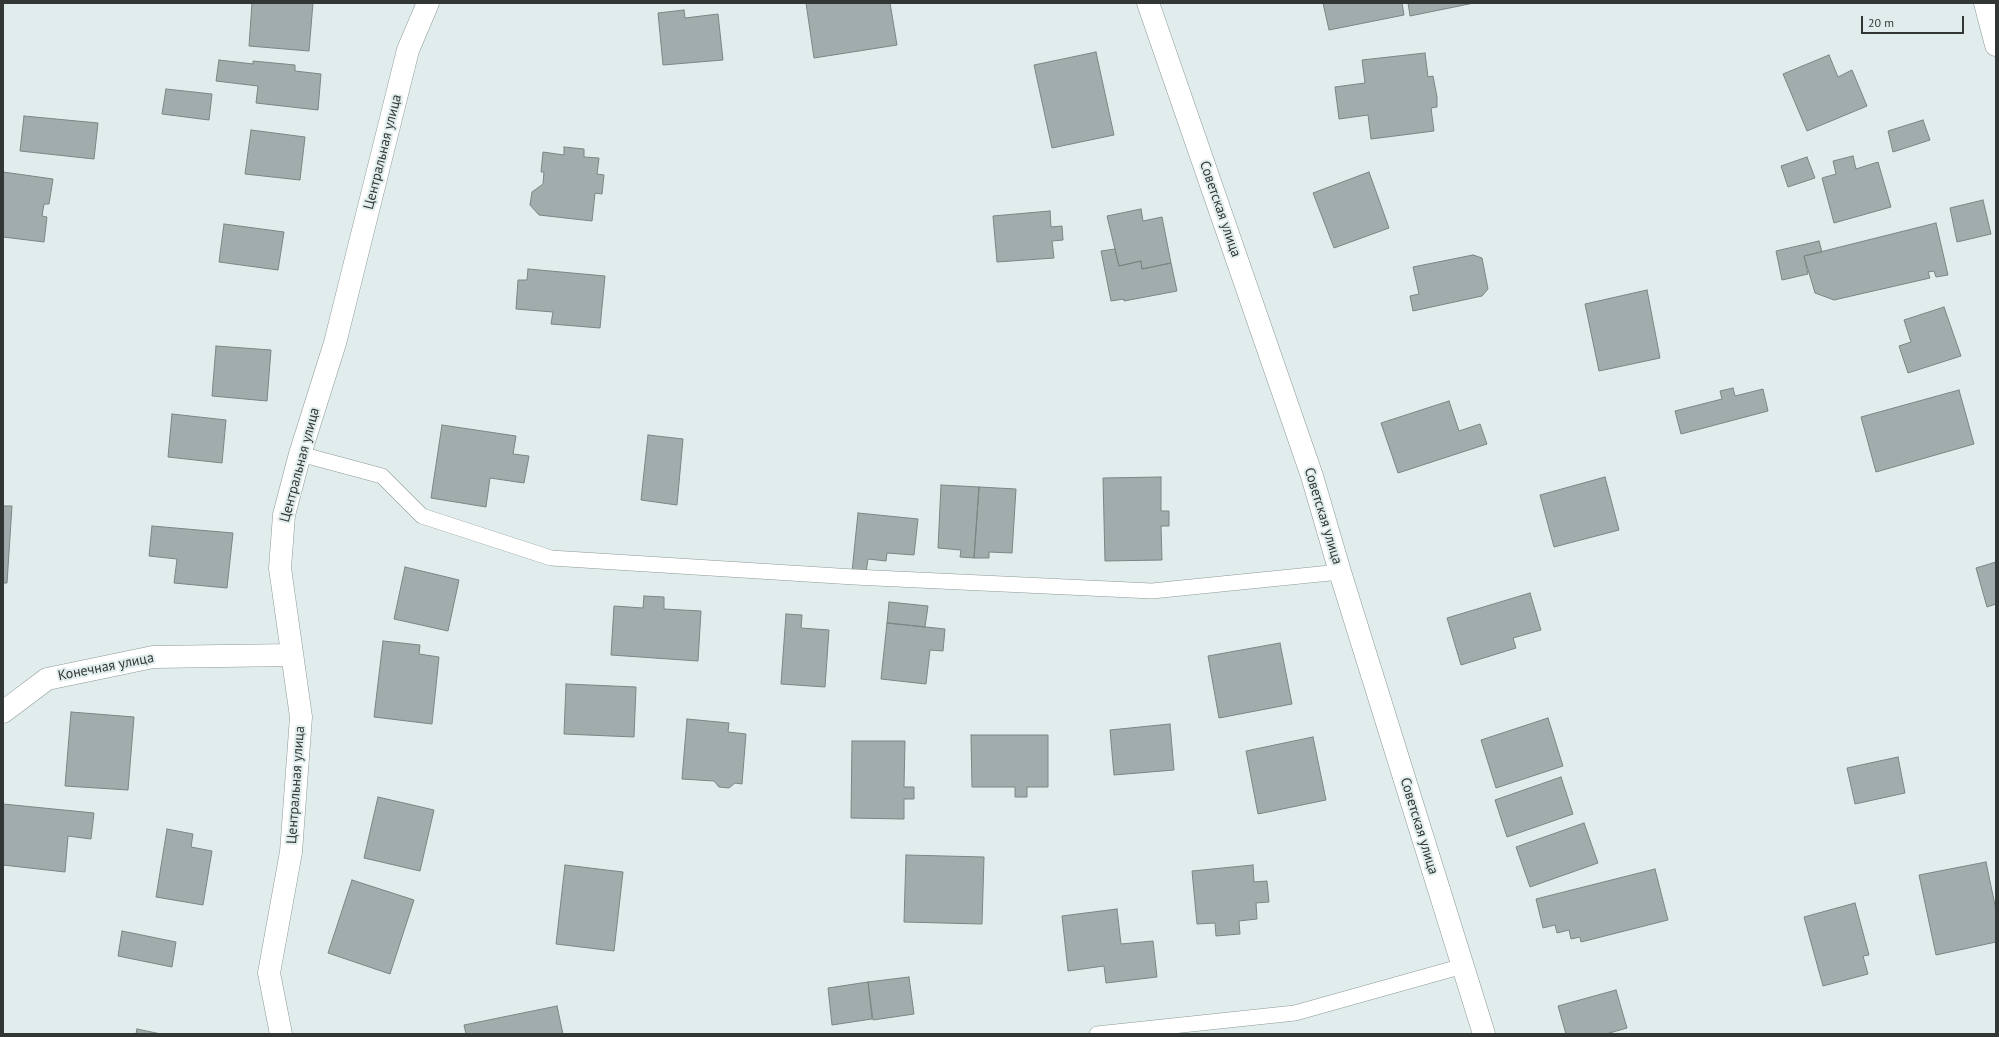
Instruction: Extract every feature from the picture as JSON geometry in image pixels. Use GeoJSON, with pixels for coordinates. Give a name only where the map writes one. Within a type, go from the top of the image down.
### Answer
{"type":"FeatureCollection","features":[{"type":"Feature","properties":{"kind":"street","name":"Центральная улица"},"geometry":{"type":"LineString","coordinates":[[281,1034],[269,973],[291,852],[301,717],[280,568],[284,515],[300,454],[336,343],[408,50],[428,3]]}},
{"type":"Feature","properties":{"kind":"street","name":"Советская улица"},"geometry":{"type":"LineString","coordinates":[[1148,3],[1312,476],[1340,572],[1484,1034]]}},
{"type":"Feature","properties":{"kind":"street"},"geometry":{"type":"LineString","coordinates":[[1985,3],[1996,45]]}},
{"type":"Feature","properties":{"kind":"street","name":"Конечная улица"},"geometry":{"type":"LineString","coordinates":[[3,712],[47,679],[152,657],[292,655]]}},
{"type":"Feature","properties":{"kind":"lane"},"geometry":{"type":"LineString","coordinates":[[300,454],[382,476],[422,516],[551,558],[846,576],[1152,591],[1340,572]]}},
{"type":"Feature","properties":{"kind":"lane"},"geometry":{"type":"LineString","coordinates":[[1097,1034],[1295,1013],[1462,966]]}},
{"type":"Feature","properties":{"kind":"building"},"geometry":{"type":"Polygon","coordinates":[[[252,3],[313,3],[309,51],[249,46],[252,3]]]}},
{"type":"Feature","properties":{"kind":"building"},"geometry":{"type":"Polygon","coordinates":[[[806,3],[890,3],[897,45],[814,58],[806,3]]]}},
{"type":"Feature","properties":{"kind":"building"},"geometry":{"type":"Polygon","coordinates":[[[1323,3],[1402,3],[1404,15],[1329,30],[1323,3]]]}},
{"type":"Feature","properties":{"kind":"building"},"geometry":{"type":"Polygon","coordinates":[[[1408,3],[1474,3],[1410,16],[1408,3]]]}},
{"type":"Feature","properties":{"kind":"building"},"geometry":{"type":"Polygon","coordinates":[[[684,10],[685,18],[718,14],[723,60],[663,65],[658,13],[684,10]]]}},
{"type":"Feature","properties":{"kind":"building"},"geometry":{"type":"Polygon","coordinates":[[[1096,52],[1114,135],[1052,148],[1034,65],[1096,52]]]}},
{"type":"Feature","properties":{"kind":"building"},"geometry":{"type":"Polygon","coordinates":[[[1425,53],[1428,77],[1433,76],[1437,97],[1437,107],[1431,108],[1434,131],[1371,139],[1368,115],[1339,119],[1335,87],[1365,83],[1362,60],[1425,53]]]}},
{"type":"Feature","properties":{"kind":"building"},"geometry":{"type":"Polygon","coordinates":[[[1829,55],[1838,77],[1852,70],[1867,106],[1807,131],[1783,74],[1829,55]]]}},
{"type":"Feature","properties":{"kind":"building"},"geometry":{"type":"Polygon","coordinates":[[[219,60],[253,64],[253,61],[295,65],[295,71],[321,74],[318,110],[256,103],[258,86],[216,81],[219,60]]]}},
{"type":"Feature","properties":{"kind":"building"},"geometry":{"type":"Polygon","coordinates":[[[166,89],[212,94],[209,120],[162,114],[166,89]]]}},
{"type":"Feature","properties":{"kind":"building"},"geometry":{"type":"Polygon","coordinates":[[[24,116],[98,123],[94,159],[20,151],[24,116]]]}},
{"type":"Feature","properties":{"kind":"building"},"geometry":{"type":"Polygon","coordinates":[[[1923,120],[1930,140],[1893,152],[1888,131],[1923,120]]]}},
{"type":"Feature","properties":{"kind":"building"},"geometry":{"type":"Polygon","coordinates":[[[251,130],[305,137],[300,180],[245,174],[251,130]]]}},
{"type":"Feature","properties":{"kind":"building"},"geometry":{"type":"Polygon","coordinates":[[[564,147],[584,149],[584,157],[599,158],[597,174],[604,175],[602,194],[595,193],[592,221],[539,215],[530,205],[532,192],[543,184],[544,172],[541,172],[543,152],[564,155],[564,147]]]}},
{"type":"Feature","properties":{"kind":"building"},"geometry":{"type":"Polygon","coordinates":[[[1853,156],[1856,169],[1878,162],[1891,207],[1834,223],[1822,178],[1836,174],[1833,161],[1853,156]]]}},
{"type":"Feature","properties":{"kind":"building"},"geometry":{"type":"Polygon","coordinates":[[[1807,157],[1815,178],[1788,187],[1781,166],[1807,157]]]}},
{"type":"Feature","properties":{"kind":"building"},"geometry":{"type":"Polygon","coordinates":[[[3,172],[53,179],[49,204],[44,204],[42,216],[47,217],[44,242],[3,237],[3,172]]]}},
{"type":"Feature","properties":{"kind":"building"},"geometry":{"type":"Polygon","coordinates":[[[1369,172],[1389,228],[1334,248],[1313,193],[1369,172]]]}},
{"type":"Feature","properties":{"kind":"building"},"geometry":{"type":"Polygon","coordinates":[[[1983,200],[1991,234],[1957,242],[1950,208],[1983,200]]]}},
{"type":"Feature","properties":{"kind":"building"},"geometry":{"type":"Polygon","coordinates":[[[1141,209],[1143,221],[1162,217],[1171,263],[1142,269],[1141,261],[1119,266],[1107,216],[1141,209]]]}},
{"type":"Feature","properties":{"kind":"building"},"geometry":{"type":"Polygon","coordinates":[[[1050,211],[1051,227],[1062,226],[1063,240],[1052,241],[1054,258],[997,262],[993,216],[1050,211]]]}},
{"type":"Feature","properties":{"kind":"building"},"geometry":{"type":"Polygon","coordinates":[[[1936,223],[1948,275],[1936,277],[1934,271],[1928,272],[1930,278],[1834,300],[1815,293],[1804,256],[1936,223]]]}},
{"type":"Feature","properties":{"kind":"building"},"geometry":{"type":"Polygon","coordinates":[[[224,224],[284,232],[278,270],[219,262],[224,224]]]}},
{"type":"Feature","properties":{"kind":"building"},"geometry":{"type":"Polygon","coordinates":[[[1819,241],[1822,252],[1804,256],[1808,274],[1782,280],[1776,251],[1819,241]]]}},
{"type":"Feature","properties":{"kind":"building"},"geometry":{"type":"Polygon","coordinates":[[[1115,249],[1119,266],[1141,261],[1142,269],[1171,263],[1177,291],[1124,301],[1124,299],[1111,301],[1101,251],[1115,249]]]}},
{"type":"Feature","properties":{"kind":"building"},"geometry":{"type":"Polygon","coordinates":[[[1473,255],[1482,258],[1488,289],[1482,296],[1413,311],[1410,296],[1419,294],[1413,267],[1473,255]]]}},
{"type":"Feature","properties":{"kind":"building"},"geometry":{"type":"Polygon","coordinates":[[[528,269],[605,276],[600,328],[551,324],[553,312],[516,309],[518,280],[527,280],[528,269]]]}},
{"type":"Feature","properties":{"kind":"building"},"geometry":{"type":"Polygon","coordinates":[[[1647,290],[1660,358],[1599,371],[1585,304],[1647,290]]]}},
{"type":"Feature","properties":{"kind":"building"},"geometry":{"type":"Polygon","coordinates":[[[1944,307],[1961,356],[1908,373],[1899,346],[1911,342],[1904,320],[1944,307]]]}},
{"type":"Feature","properties":{"kind":"building"},"geometry":{"type":"Polygon","coordinates":[[[216,346],[271,350],[267,401],[212,396],[216,346]]]}},
{"type":"Feature","properties":{"kind":"building"},"geometry":{"type":"Polygon","coordinates":[[[1733,388],[1735,396],[1763,389],[1768,411],[1681,434],[1675,411],[1722,399],[1720,391],[1733,388]]]}},
{"type":"Feature","properties":{"kind":"building"},"geometry":{"type":"Polygon","coordinates":[[[1959,390],[1974,444],[1876,472],[1861,417],[1959,390]]]}},
{"type":"Feature","properties":{"kind":"building"},"geometry":{"type":"Polygon","coordinates":[[[1449,401],[1459,431],[1480,424],[1487,444],[1398,473],[1381,423],[1449,401]]]}},
{"type":"Feature","properties":{"kind":"building"},"geometry":{"type":"Polygon","coordinates":[[[172,414],[226,420],[222,463],[168,457],[172,414]]]}},
{"type":"Feature","properties":{"kind":"building"},"geometry":{"type":"Polygon","coordinates":[[[442,425],[516,436],[513,454],[529,456],[524,483],[490,478],[486,507],[431,498],[442,425]]]}},
{"type":"Feature","properties":{"kind":"building"},"geometry":{"type":"Polygon","coordinates":[[[648,435],[683,439],[677,505],[641,500],[648,435]]]}},
{"type":"Feature","properties":{"kind":"building"},"geometry":{"type":"Polygon","coordinates":[[[1161,477],[1161,511],[1169,511],[1169,526],[1161,526],[1162,560],[1105,561],[1103,478],[1161,477]]]}},
{"type":"Feature","properties":{"kind":"building"},"geometry":{"type":"Polygon","coordinates":[[[1605,477],[1619,530],[1554,547],[1540,495],[1605,477]]]}},
{"type":"Feature","properties":{"kind":"building"},"geometry":{"type":"Polygon","coordinates":[[[941,485],[979,487],[974,558],[960,557],[961,550],[938,548],[941,485]]]}},
{"type":"Feature","properties":{"kind":"building"},"geometry":{"type":"Polygon","coordinates":[[[979,487],[1016,489],[1012,553],[989,552],[989,558],[974,558],[979,487]]]}},
{"type":"Feature","properties":{"kind":"building"},"geometry":{"type":"Polygon","coordinates":[[[3,506],[12,506],[7,583],[3,583],[3,506]]]}},
{"type":"Feature","properties":{"kind":"building"},"geometry":{"type":"Polygon","coordinates":[[[858,513],[918,519],[914,555],[887,553],[886,561],[868,559],[866,573],[852,572],[858,513]]]}},
{"type":"Feature","properties":{"kind":"building"},"geometry":{"type":"Polygon","coordinates":[[[152,526],[233,533],[227,588],[174,583],[177,559],[149,556],[152,526]]]}},
{"type":"Feature","properties":{"kind":"building"},"geometry":{"type":"Polygon","coordinates":[[[1996,562],[1996,604],[1987,607],[1976,568],[1996,562]]]}},
{"type":"Feature","properties":{"kind":"building"},"geometry":{"type":"Polygon","coordinates":[[[405,567],[459,580],[448,631],[394,619],[405,567]]]}},
{"type":"Feature","properties":{"kind":"building"},"geometry":{"type":"Polygon","coordinates":[[[1530,593],[1541,630],[1513,638],[1516,648],[1461,665],[1447,618],[1530,593]]]}},
{"type":"Feature","properties":{"kind":"building"},"geometry":{"type":"Polygon","coordinates":[[[644,596],[664,597],[664,609],[701,611],[698,661],[611,655],[614,606],[643,608],[644,596]]]}},
{"type":"Feature","properties":{"kind":"building"},"geometry":{"type":"Polygon","coordinates":[[[889,602],[928,606],[925,627],[887,623],[889,602]]]}},
{"type":"Feature","properties":{"kind":"building"},"geometry":{"type":"Polygon","coordinates":[[[786,614],[802,615],[801,628],[829,630],[825,687],[781,684],[786,614]]]}},
{"type":"Feature","properties":{"kind":"building"},"geometry":{"type":"Polygon","coordinates":[[[887,623],[945,629],[943,651],[930,650],[926,684],[881,679],[887,623]]]}},
{"type":"Feature","properties":{"kind":"building"},"geometry":{"type":"Polygon","coordinates":[[[383,641],[420,645],[419,654],[439,657],[432,724],[374,717],[383,641]]]}},
{"type":"Feature","properties":{"kind":"building"},"geometry":{"type":"Polygon","coordinates":[[[1280,643],[1292,704],[1219,718],[1208,656],[1280,643]]]}},
{"type":"Feature","properties":{"kind":"building"},"geometry":{"type":"Polygon","coordinates":[[[566,684],[636,687],[634,737],[564,734],[566,684]]]}},
{"type":"Feature","properties":{"kind":"building"},"geometry":{"type":"Polygon","coordinates":[[[71,712],[134,717],[128,790],[65,786],[71,712]]]}},
{"type":"Feature","properties":{"kind":"building"},"geometry":{"type":"Polygon","coordinates":[[[1548,718],[1563,766],[1496,788],[1481,740],[1548,718]]]}},
{"type":"Feature","properties":{"kind":"building"},"geometry":{"type":"Polygon","coordinates":[[[687,719],[729,723],[728,732],[746,734],[742,784],[735,783],[729,788],[719,787],[714,781],[682,779],[687,719]]]}},
{"type":"Feature","properties":{"kind":"building"},"geometry":{"type":"Polygon","coordinates":[[[1170,724],[1174,770],[1114,775],[1110,730],[1170,724]]]}},
{"type":"Feature","properties":{"kind":"building"},"geometry":{"type":"Polygon","coordinates":[[[971,735],[1048,735],[1048,787],[1027,787],[1027,797],[1015,797],[1015,787],[972,787],[971,735]]]}},
{"type":"Feature","properties":{"kind":"building"},"geometry":{"type":"Polygon","coordinates":[[[1313,737],[1326,800],[1258,814],[1246,751],[1313,737]]]}},
{"type":"Feature","properties":{"kind":"building"},"geometry":{"type":"Polygon","coordinates":[[[852,741],[905,741],[904,787],[914,787],[914,799],[904,799],[904,819],[851,818],[852,741]]]}},
{"type":"Feature","properties":{"kind":"building"},"geometry":{"type":"Polygon","coordinates":[[[1898,757],[1905,793],[1855,804],[1847,768],[1898,757]]]}},
{"type":"Feature","properties":{"kind":"building"},"geometry":{"type":"Polygon","coordinates":[[[1561,777],[1573,814],[1507,837],[1495,800],[1561,777]]]}},
{"type":"Feature","properties":{"kind":"building"},"geometry":{"type":"Polygon","coordinates":[[[378,797],[434,810],[420,871],[364,858],[378,797]]]}},
{"type":"Feature","properties":{"kind":"building"},"geometry":{"type":"Polygon","coordinates":[[[3,804],[94,813],[91,839],[68,836],[65,872],[3,865],[3,804]]]}},
{"type":"Feature","properties":{"kind":"building"},"geometry":{"type":"Polygon","coordinates":[[[1584,823],[1598,863],[1530,887],[1516,847],[1584,823]]]}},
{"type":"Feature","properties":{"kind":"building"},"geometry":{"type":"Polygon","coordinates":[[[167,829],[193,834],[191,847],[212,851],[203,905],[156,897],[167,829]]]}},
{"type":"Feature","properties":{"kind":"building"},"geometry":{"type":"Polygon","coordinates":[[[906,855],[984,857],[982,924],[904,922],[906,855]]]}},
{"type":"Feature","properties":{"kind":"building"},"geometry":{"type":"Polygon","coordinates":[[[1986,862],[1996,910],[1996,942],[1936,955],[1919,875],[1986,862]]]}},
{"type":"Feature","properties":{"kind":"building"},"geometry":{"type":"Polygon","coordinates":[[[565,865],[623,872],[614,951],[556,944],[565,865]]]}},
{"type":"Feature","properties":{"kind":"building"},"geometry":{"type":"Polygon","coordinates":[[[1253,865],[1254,882],[1267,881],[1269,902],[1256,903],[1257,919],[1239,921],[1240,934],[1216,936],[1215,923],[1197,924],[1192,871],[1253,865]]]}},
{"type":"Feature","properties":{"kind":"building"},"geometry":{"type":"Polygon","coordinates":[[[1655,869],[1668,920],[1581,942],[1580,937],[1571,939],[1569,930],[1557,933],[1555,925],[1543,928],[1536,899],[1655,869]]]}},
{"type":"Feature","properties":{"kind":"building"},"geometry":{"type":"Polygon","coordinates":[[[352,880],[414,900],[390,974],[328,953],[352,880]]]}},
{"type":"Feature","properties":{"kind":"building"},"geometry":{"type":"Polygon","coordinates":[[[1855,903],[1869,955],[1863,956],[1868,974],[1823,986],[1804,917],[1855,903]]]}},
{"type":"Feature","properties":{"kind":"building"},"geometry":{"type":"Polygon","coordinates":[[[1117,909],[1121,944],[1153,941],[1157,977],[1106,983],[1104,966],[1068,971],[1062,916],[1117,909]]]}},
{"type":"Feature","properties":{"kind":"building"},"geometry":{"type":"Polygon","coordinates":[[[122,931],[176,942],[172,967],[118,956],[122,931]]]}},
{"type":"Feature","properties":{"kind":"building"},"geometry":{"type":"Polygon","coordinates":[[[909,977],[914,1014],[873,1020],[868,982],[909,977]]]}},
{"type":"Feature","properties":{"kind":"building"},"geometry":{"type":"Polygon","coordinates":[[[868,982],[872,1019],[832,1025],[828,988],[868,982]]]}},
{"type":"Feature","properties":{"kind":"building"},"geometry":{"type":"Polygon","coordinates":[[[1616,990],[1627,1028],[1606,1034],[1566,1034],[1558,1006],[1616,990]]]}},
{"type":"Feature","properties":{"kind":"building"},"geometry":{"type":"Polygon","coordinates":[[[557,1006],[563,1034],[466,1034],[464,1025],[557,1006]]]}},
{"type":"Feature","properties":{"kind":"building"},"geometry":{"type":"Polygon","coordinates":[[[137,1029],[161,1034],[136,1034],[137,1029]]]}}]}
